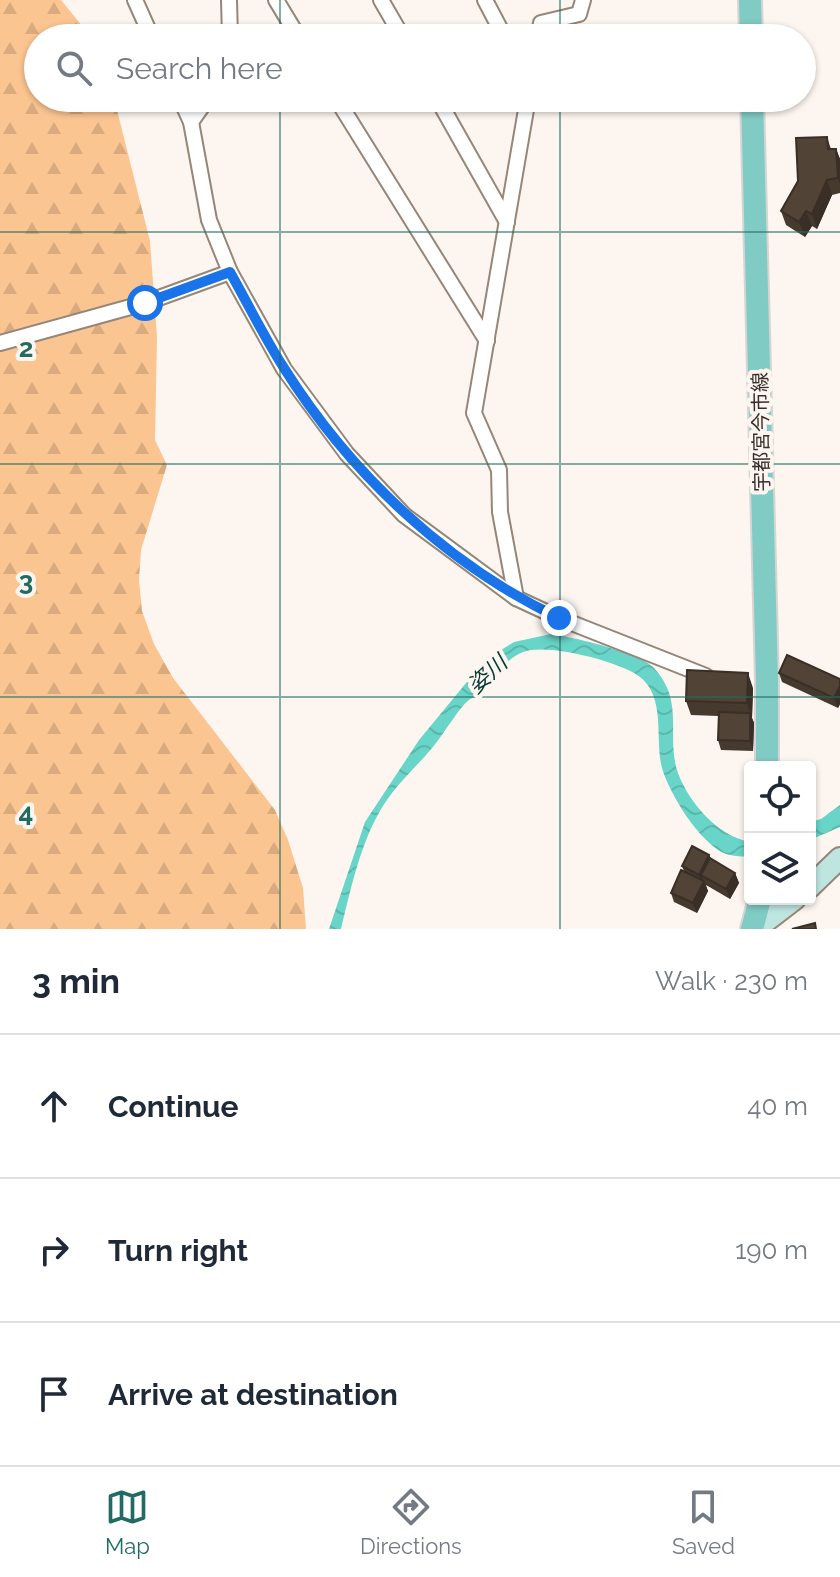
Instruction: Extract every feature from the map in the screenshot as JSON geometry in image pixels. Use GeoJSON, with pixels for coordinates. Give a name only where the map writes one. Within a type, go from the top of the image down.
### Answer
{"type":"FeatureCollection","features":[{"type":"Feature","properties":{"kind":"main road"},"geometry":{"type":"LineString","coordinates":[[750,0],[751,24]]}},
{"type":"Feature","properties":{"kind":"main road","name":"宇都宮今市線"},"geometry":{"type":"LineString","coordinates":[[752,112],[760,680],[767,761]]}},
{"type":"Feature","properties":{"kind":"main road"},"geometry":{"type":"LineString","coordinates":[[816,881],[840,858]]}},
{"type":"Feature","properties":{"kind":"main road"},"geometry":{"type":"LineString","coordinates":[[754,929],[759,905]]}},
{"type":"Feature","properties":{"kind":"main road"},"geometry":{"type":"LineString","coordinates":[[754,929],[787,905]]}},
{"type":"Feature","properties":{"kind":"street"},"geometry":{"type":"LineString","coordinates":[[135,0],[146,24]]}},
{"type":"Feature","properties":{"kind":"street"},"geometry":{"type":"LineString","coordinates":[[229,0],[230,24]]}},
{"type":"Feature","properties":{"kind":"street"},"geometry":{"type":"LineString","coordinates":[[276,0],[291,24]]}},
{"type":"Feature","properties":{"kind":"street"},"geometry":{"type":"LineString","coordinates":[[381,0],[395,24]]}},
{"type":"Feature","properties":{"kind":"street"},"geometry":{"type":"LineString","coordinates":[[485,0],[498,24]]}},
{"type":"Feature","properties":{"kind":"street"},"geometry":{"type":"LineString","coordinates":[[541,24],[579,14],[583,0]]}},
{"type":"Feature","properties":{"kind":"street"},"geometry":{"type":"LineString","coordinates":[[186,112],[191,122],[209,220],[230,272],[284,369],[347,454],[404,515],[516,598],[704,676],[720,677]]}},
{"type":"Feature","properties":{"kind":"street"},"geometry":{"type":"LineString","coordinates":[[191,122],[198,112]]}},
{"type":"Feature","properties":{"kind":"street"},"geometry":{"type":"LineString","coordinates":[[345,112],[487,341]]}},
{"type":"Feature","properties":{"kind":"street"},"geometry":{"type":"LineString","coordinates":[[445,112],[507,222]]}},
{"type":"Feature","properties":{"kind":"street"},"geometry":{"type":"LineString","coordinates":[[516,598],[500,512],[499,470],[474,413],[526,112]]}},
{"type":"Feature","properties":{"kind":"street"},"geometry":{"type":"LineString","coordinates":[[0,343],[145,303],[230,272]]}},
{"type":"Feature","properties":{"kind":"green space"},"geometry":{"type":"Polygon","coordinates":[[[0,0],[61,0],[81,24],[24,24],[24,112],[118,112],[150,241],[157,337],[155,440],[167,465],[141,550],[139,580],[142,611],[154,644],[173,678],[275,810],[303,888],[306,929],[0,929],[0,0]]]}},
{"type":"Feature","properties":{"kind":"water","name":"姿川"},"geometry":{"type":"Polygon","coordinates":[[[551,634],[621,651],[654,668],[669,694],[675,759],[683,784],[706,816],[727,833],[744,840],[744,856],[729,855],[716,848],[696,829],[678,804],[662,768],[656,703],[645,681],[624,668],[595,658],[562,651],[533,650],[510,660],[477,697],[465,703],[436,743],[392,793],[366,840],[341,929],[329,929],[365,822],[419,740],[485,660],[514,642],[551,634]]]}},
{"type":"Feature","properties":{"kind":"water"},"geometry":{"type":"Polygon","coordinates":[[[840,805],[840,827],[816,837],[816,820],[840,805]]]}},
{"type":"Feature","properties":{"kind":"building"},"geometry":{"type":"Polygon","coordinates":[[[827,137],[828,149],[836,149],[838,178],[827,180],[812,214],[806,211],[799,222],[781,211],[798,181],[796,138],[827,137]]]}},
{"type":"Feature","properties":{"kind":"building"},"geometry":{"type":"Polygon","coordinates":[[[787,655],[840,679],[834,698],[779,673],[787,655]]]}},
{"type":"Feature","properties":{"kind":"building"},"geometry":{"type":"Polygon","coordinates":[[[687,670],[748,673],[747,703],[686,701],[687,670]]]}},
{"type":"Feature","properties":{"kind":"building"},"geometry":{"type":"Polygon","coordinates":[[[719,712],[750,713],[750,741],[718,740],[719,712]]]}},
{"type":"Feature","properties":{"kind":"building"},"geometry":{"type":"Polygon","coordinates":[[[692,846],[709,855],[699,875],[682,866],[692,846]]]}},
{"type":"Feature","properties":{"kind":"building"},"geometry":{"type":"Polygon","coordinates":[[[710,858],[735,873],[726,889],[701,875],[710,858]]]}},
{"type":"Feature","properties":{"kind":"building"},"geometry":{"type":"Polygon","coordinates":[[[681,870],[704,881],[693,903],[671,893],[681,870]]]}},
{"type":"Feature","properties":{"kind":"building"},"geometry":{"type":"Polygon","coordinates":[[[815,923],[816,929],[792,929],[815,923]]]}},
{"type":"Feature","properties":{"kind":"route"},"geometry":{"type":"LineString","coordinates":[[145,303],[230,272],[284,369],[347,454],[404,515],[516,598],[559,618]]}}]}
